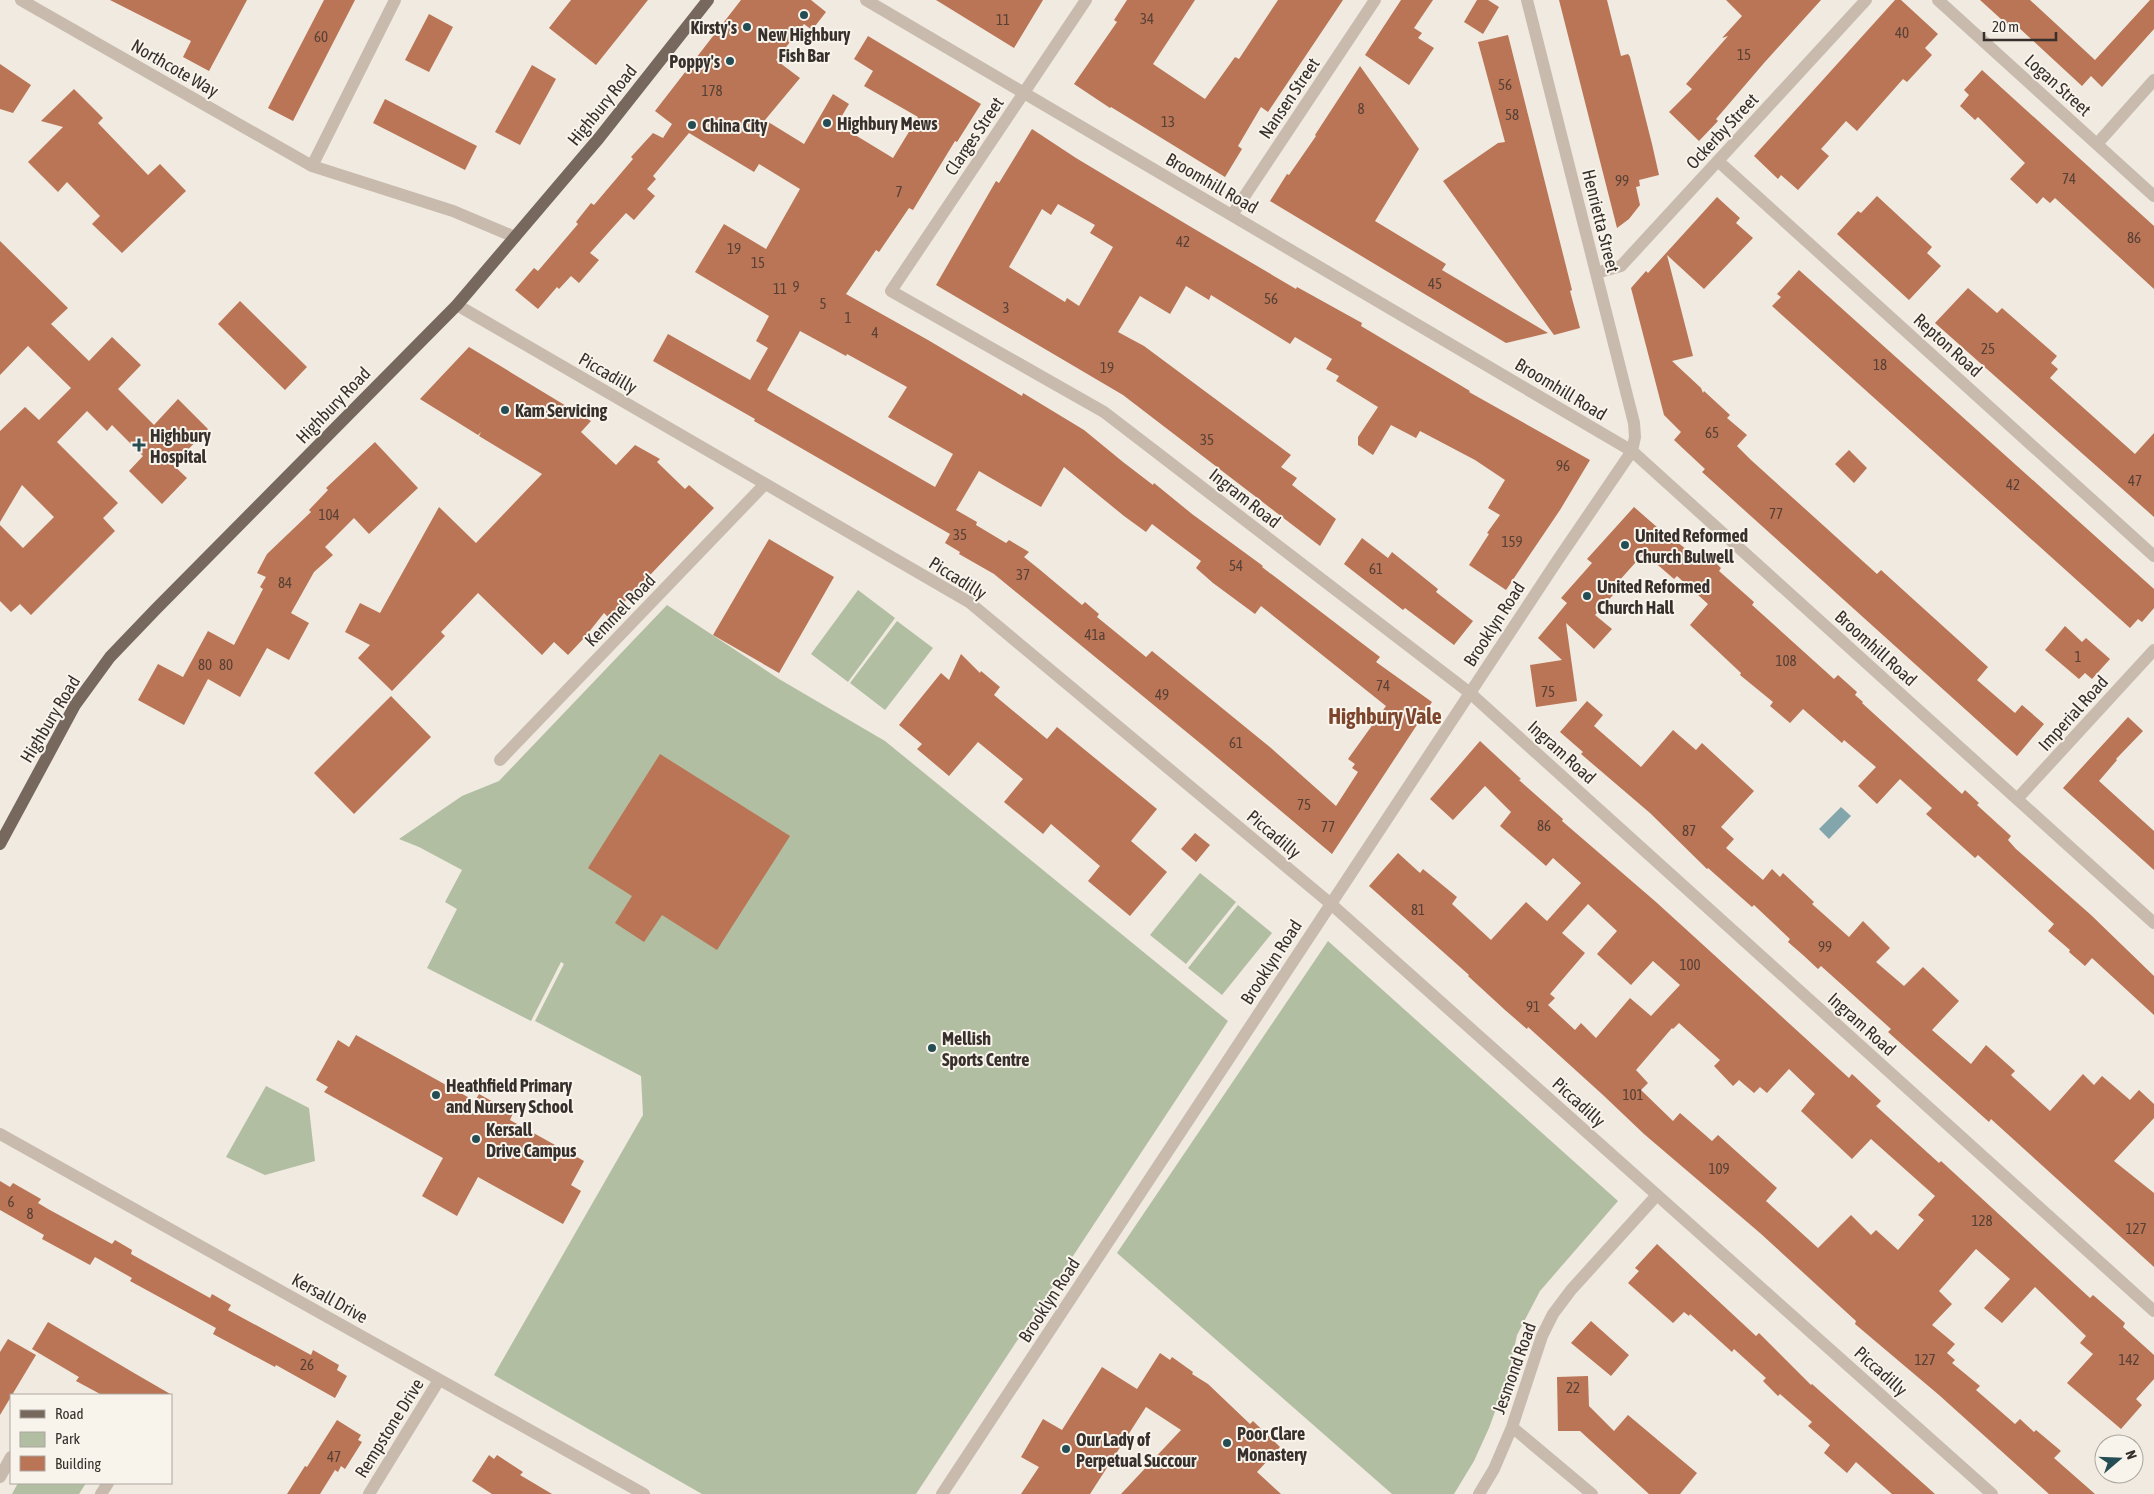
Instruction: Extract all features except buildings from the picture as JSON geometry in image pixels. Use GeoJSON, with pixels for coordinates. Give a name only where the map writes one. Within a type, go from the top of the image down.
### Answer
{"type":"FeatureCollection","features":[{"type":"Feature","properties":{"kind":"main road","name":"Highbury Road"},"geometry":{"type":"LineString","coordinates":[[0,844],[75,705],[110,657],[156,608],[457,306],[599,138],[708,0]]}},
{"type":"Feature","properties":{"kind":"street","name":"Northcote Way"},"geometry":{"type":"LineString","coordinates":[[21,0],[35,3],[312,166],[453,211],[515,237]]}},
{"type":"Feature","properties":{"kind":"street"},"geometry":{"type":"LineString","coordinates":[[312,166],[395,0]]}},
{"type":"Feature","properties":{"kind":"street","name":"Broomhill Road"},"geometry":{"type":"LineString","coordinates":[[866,0],[1632,451],[2154,923]]}},
{"type":"Feature","properties":{"kind":"street","name":"Clarges Street"},"geometry":{"type":"LineString","coordinates":[[891,291],[1086,0]]}},
{"type":"Feature","properties":{"kind":"street","name":"Nansen Street"},"geometry":{"type":"LineString","coordinates":[[1232,216],[1375,0]]}},
{"type":"Feature","properties":{"kind":"street","name":"Henrietta Street"},"geometry":{"type":"LineString","coordinates":[[1527,0],[1634,422],[1635,437],[1632,451]]}},
{"type":"Feature","properties":{"kind":"street","name":"Ockerby Street"},"geometry":{"type":"LineString","coordinates":[[1596,273],[1621,266],[1866,0]]}},
{"type":"Feature","properties":{"kind":"street","name":"Logan Street"},"geometry":{"type":"LineString","coordinates":[[1938,0],[2154,196]]}},
{"type":"Feature","properties":{"kind":"street"},"geometry":{"type":"LineString","coordinates":[[2097,144],[2154,80]]}},
{"type":"Feature","properties":{"kind":"street","name":"Repton Road"},"geometry":{"type":"LineString","coordinates":[[1718,161],[2154,556]]}},
{"type":"Feature","properties":{"kind":"street","name":"Ingram Road"},"geometry":{"type":"LineString","coordinates":[[891,291],[1104,412],[1470,693],[2154,1311]]}},
{"type":"Feature","properties":{"kind":"street","name":"Piccadilly"},"geometry":{"type":"LineString","coordinates":[[457,306],[969,602],[1331,904],[1992,1494]]}},
{"type":"Feature","properties":{"kind":"street","name":"Brooklyn Road"},"geometry":{"type":"LineString","coordinates":[[942,1494],[1557,561],[1632,451]]}},
{"type":"Feature","properties":{"kind":"street","name":"Kemmel Road"},"geometry":{"type":"LineString","coordinates":[[500,760],[765,484]]}},
{"type":"Feature","properties":{"kind":"street","name":"Imperial Road"},"geometry":{"type":"LineString","coordinates":[[2017,800],[2154,650]]}},
{"type":"Feature","properties":{"kind":"street","name":"Kersall Drive"},"geometry":{"type":"LineString","coordinates":[[0,1134],[644,1494]]}},
{"type":"Feature","properties":{"kind":"street","name":"Jesmond Road"},"geometry":{"type":"LineString","coordinates":[[1479,1494],[1494,1469],[1512,1427],[1542,1336],[1553,1314],[1571,1290],[1657,1195]]}},
{"type":"Feature","properties":{"kind":"street","name":"Rempstone Drive"},"geometry":{"type":"LineString","coordinates":[[369,1494],[440,1380]]}},
{"type":"Feature","properties":{"kind":"street"},"geometry":{"type":"LineString","coordinates":[[1512,1427],[1592,1494]]}},
{"type":"Feature","properties":{"kind":"street"},"geometry":{"type":"LineString","coordinates":[[0,1477],[10,1459]]}},
{"type":"Feature","properties":{"kind":"green space"},"geometry":{"type":"Polygon","coordinates":[[[858,590],[895,618],[848,682],[811,654],[858,590]]]}},
{"type":"Feature","properties":{"kind":"green space","name":"Mellish Sports Centre"},"geometry":{"type":"Polygon","coordinates":[[[667,605],[779,679],[885,741],[1228,1021],[916,1494],[702,1494],[494,1375],[643,1115],[641,1076],[535,1021],[564,964],[561,962],[531,1021],[427,968],[457,909],[445,902],[462,870],[419,847],[399,839],[462,796],[499,781],[667,605]]]}},
{"type":"Feature","properties":{"kind":"green space"},"geometry":{"type":"Polygon","coordinates":[[[897,621],[933,648],[885,710],[850,683],[897,621]]]}},
{"type":"Feature","properties":{"kind":"green space"},"geometry":{"type":"Polygon","coordinates":[[[1200,873],[1236,902],[1186,964],[1150,935],[1200,873]]]}},
{"type":"Feature","properties":{"kind":"green space"},"geometry":{"type":"Polygon","coordinates":[[[1238,905],[1272,933],[1222,995],[1188,968],[1238,905]]]}},
{"type":"Feature","properties":{"kind":"green space"},"geometry":{"type":"Polygon","coordinates":[[[1328,941],[1618,1201],[1540,1291],[1517,1335],[1508,1376],[1489,1428],[1474,1461],[1454,1494],[1392,1494],[1117,1253],[1328,941]]]}},
{"type":"Feature","properties":{"kind":"green space"},"geometry":{"type":"Polygon","coordinates":[[[266,1086],[309,1108],[315,1161],[265,1175],[226,1157],[266,1086]]]}},
{"type":"Feature","properties":{"kind":"green space"},"geometry":{"type":"Polygon","coordinates":[[[17,1484],[85,1484],[79,1494],[12,1494],[17,1484]]]}},
{"type":"Feature","properties":{"kind":"water"},"geometry":{"type":"Polygon","coordinates":[[[1841,807],[1851,816],[1829,839],[1819,829],[1841,807]]]}},
{"type":"Feature","properties":{"kind":"place","name":"New Highbury Fish Bar"},"geometry":{"type":"Point","coordinates":[804,15]}},
{"type":"Feature","properties":{"kind":"place","name":"Kirsty's"},"geometry":{"type":"Point","coordinates":[747,27]}},
{"type":"Feature","properties":{"kind":"place","name":"Poppy's"},"geometry":{"type":"Point","coordinates":[730,61]}},
{"type":"Feature","properties":{"kind":"place","name":"Highbury Mews"},"geometry":{"type":"Point","coordinates":[827,123]}},
{"type":"Feature","properties":{"kind":"place","name":"China City"},"geometry":{"type":"Point","coordinates":[692,125]}},
{"type":"Feature","properties":{"kind":"place","name":"Kam Servicing"},"geometry":{"type":"Point","coordinates":[505,410]}},
{"type":"Feature","properties":{"kind":"place","name":"Highbury Hospital"},"geometry":{"type":"Point","coordinates":[139,445]}},
{"type":"Feature","properties":{"kind":"place","name":"United Reformed Church Bulwell"},"geometry":{"type":"Point","coordinates":[1625,545]}},
{"type":"Feature","properties":{"kind":"place","name":"United Reformed Church Hall"},"geometry":{"type":"Point","coordinates":[1587,596]}},
{"type":"Feature","properties":{"kind":"place","name":"Mellish Sports Centre"},"geometry":{"type":"Point","coordinates":[932,1048]}},
{"type":"Feature","properties":{"kind":"place","name":"Heathfield Primary and Nursery School"},"geometry":{"type":"Point","coordinates":[436,1095]}},
{"type":"Feature","properties":{"kind":"place","name":"Kersall Drive Campus"},"geometry":{"type":"Point","coordinates":[476,1139]}},
{"type":"Feature","properties":{"kind":"place","name":"Poor Clare Monastery"},"geometry":{"type":"Point","coordinates":[1227,1443]}},
{"type":"Feature","properties":{"kind":"place","name":"Our Lady of Perpetual Succour"},"geometry":{"type":"Point","coordinates":[1066,1449]}},
{"type":"Feature","properties":{"kind":"district","name":"Highbury Vale"},"geometry":{"type":"Point","coordinates":[1385,716]}}]}
